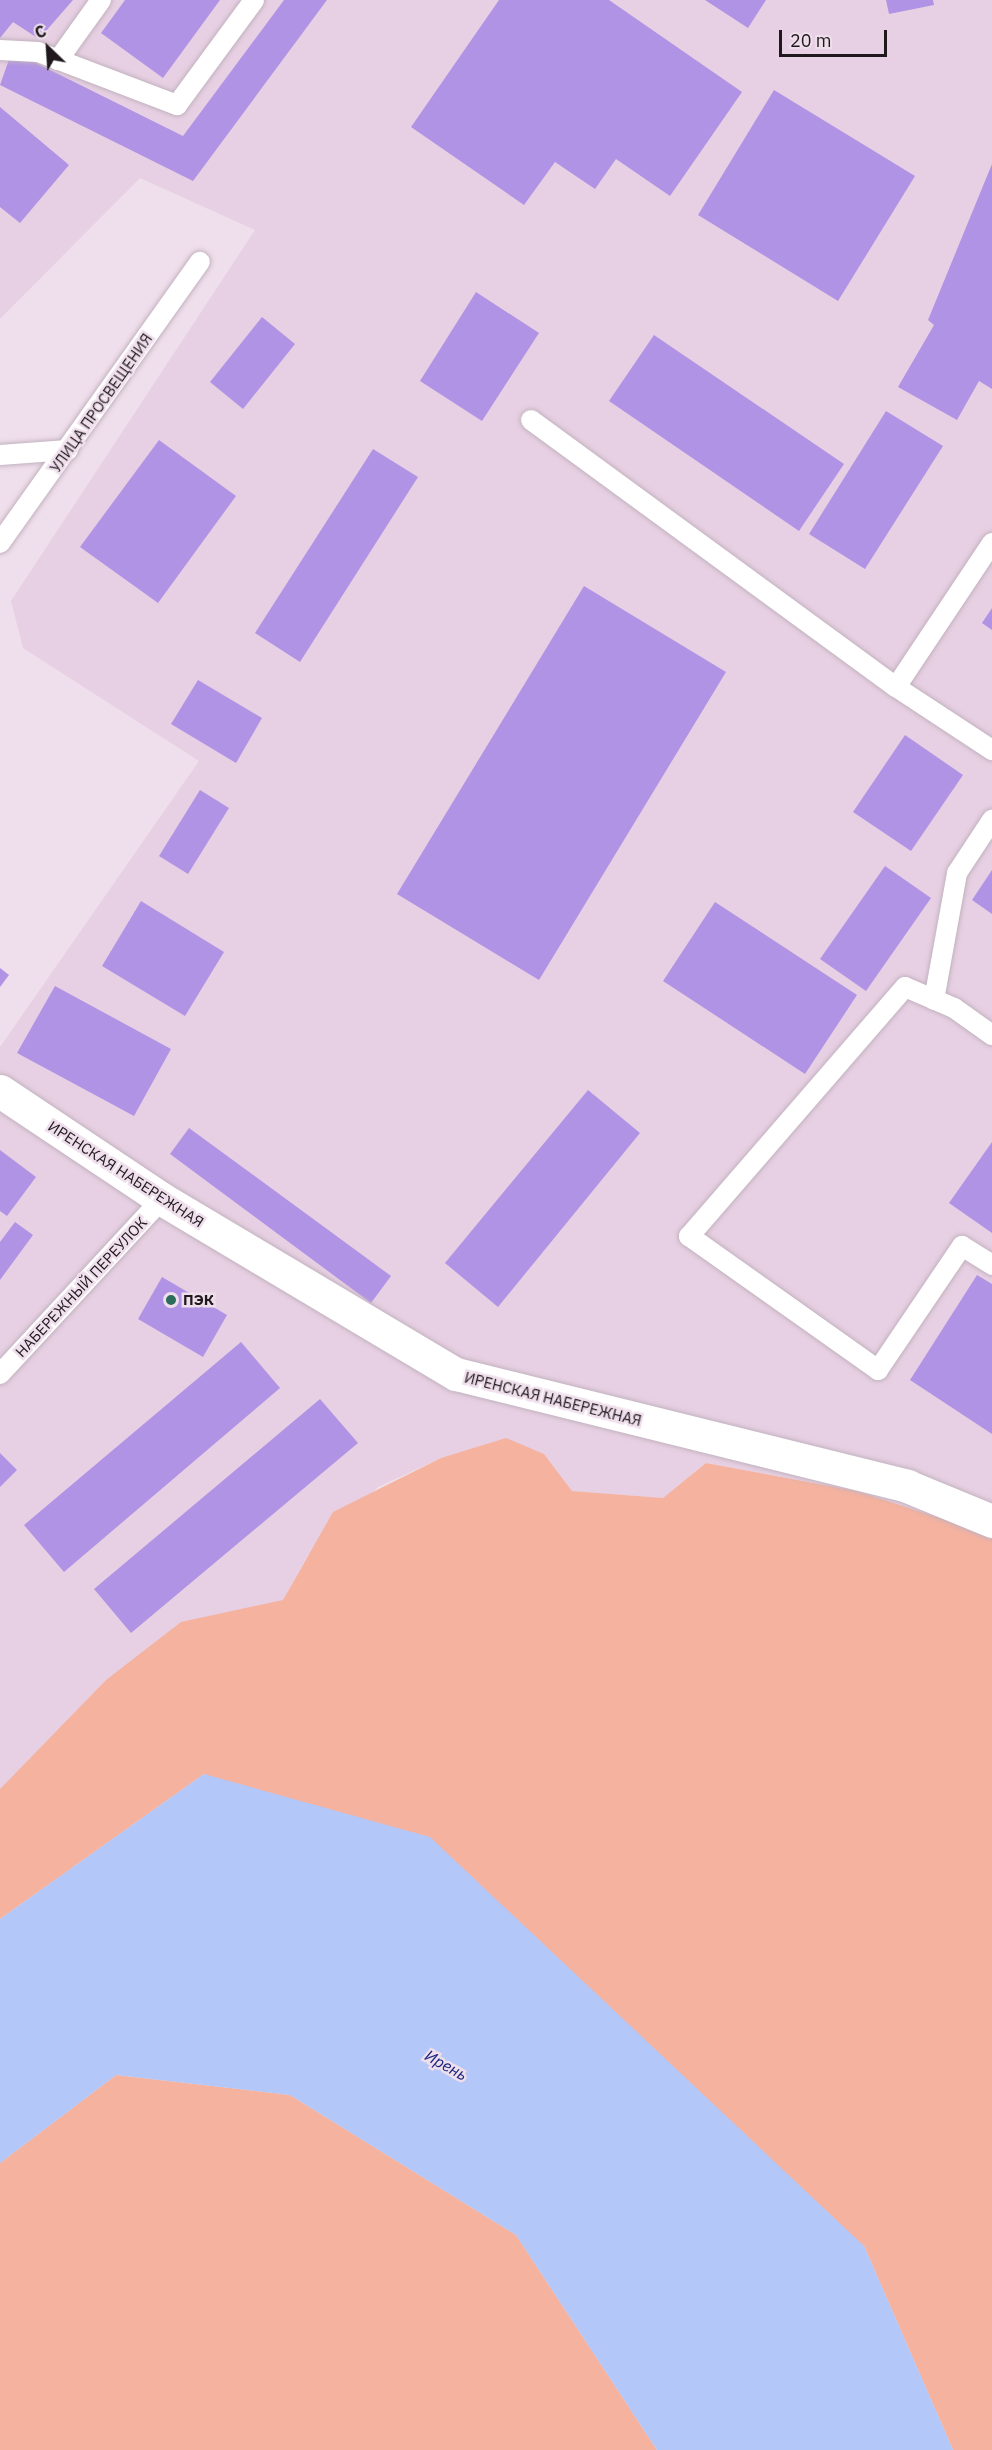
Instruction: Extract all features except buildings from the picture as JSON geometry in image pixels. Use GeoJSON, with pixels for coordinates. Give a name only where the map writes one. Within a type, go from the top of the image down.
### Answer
{"type":"FeatureCollection","features":[{"type":"Feature","properties":{"kind":"street","name":"ИРЕНСКАЯ НАБЕРЕЖНАЯ"},"geometry":{"type":"LineString","coordinates":[[0,1091],[162,1199],[456,1374],[907,1486],[992,1521]]}},
{"type":"Feature","properties":{"kind":"lane"},"geometry":{"type":"LineString","coordinates":[[58,60],[101,0]]}},
{"type":"Feature","properties":{"kind":"lane"},"geometry":{"type":"LineString","coordinates":[[0,50],[58,60],[177,105],[254,0]]}},
{"type":"Feature","properties":{"kind":"lane","name":"УЛИЦА ПРОСВЕЩЕНИЯ"},"geometry":{"type":"LineString","coordinates":[[0,543],[200,262]]}},
{"type":"Feature","properties":{"kind":"lane"},"geometry":{"type":"LineString","coordinates":[[531,420],[896,687],[992,750]]}},
{"type":"Feature","properties":{"kind":"lane"},"geometry":{"type":"LineString","coordinates":[[0,455],[68,450]]}},
{"type":"Feature","properties":{"kind":"lane"},"geometry":{"type":"LineString","coordinates":[[896,687],[992,543]]}},
{"type":"Feature","properties":{"kind":"lane"},"geometry":{"type":"LineString","coordinates":[[934,1000],[957,873],[992,820]]}},
{"type":"Feature","properties":{"kind":"lane"},"geometry":{"type":"LineString","coordinates":[[992,1035],[934,1000],[905,987],[690,1236],[878,1370],[963,1246],[992,1265]]}},
{"type":"Feature","properties":{"kind":"lane","name":"НАБЕРЕЖНЫЙ ПЕРЕУЛОК"},"geometry":{"type":"LineString","coordinates":[[0,1374],[162,1199]]}},
{"type":"Feature","properties":{"kind":"shaded area"},"geometry":{"type":"Polygon","coordinates":[[[0,0],[992,0],[992,1535],[857,1491],[706,1463],[663,1498],[572,1491],[544,1454],[506,1439],[441,1458],[378,1487],[308,1555],[283,1600],[106,1680],[0,1789],[0,1047],[199,761],[23,648],[11,601],[255,230],[140,178],[0,319],[0,0]]]}},
{"type":"Feature","properties":{"kind":"shaded area"},"geometry":{"type":"Polygon","coordinates":[[[506,1438],[544,1454],[572,1491],[663,1498],[706,1463],[857,1491],[992,1535],[992,2450],[953,2450],[864,2246],[204,1774],[0,1919],[0,1789],[106,1680],[181,1622],[283,1600],[333,1512],[441,1458],[506,1438]]]}},
{"type":"Feature","properties":{"kind":"shaded area"},"geometry":{"type":"Polygon","coordinates":[[[116,2075],[290,2095],[516,2235],[657,2450],[0,2450],[0,2163],[116,2075]]]}},
{"type":"Feature","properties":{"kind":"water","name":"Ирень"},"geometry":{"type":"Polygon","coordinates":[[[204,1774],[430,1837],[864,2246],[953,2450],[657,2450],[516,2235],[290,2095],[116,2075],[0,2163],[0,1919],[204,1774]]]}},
{"type":"Feature","properties":{"kind":"place","name":"ПЭК"},"geometry":{"type":"Point","coordinates":[171,1300]}}]}
